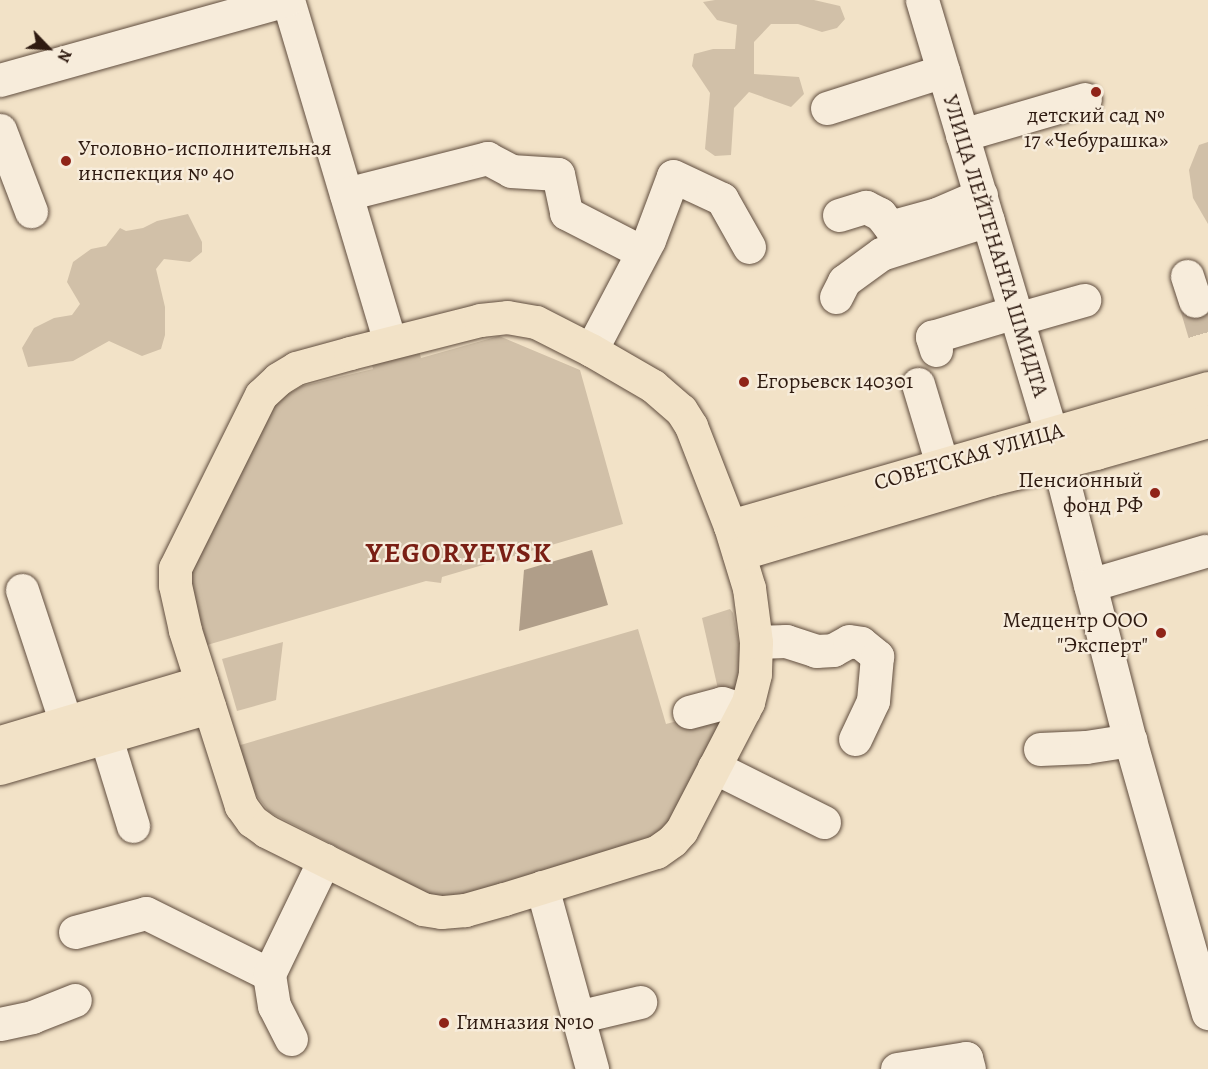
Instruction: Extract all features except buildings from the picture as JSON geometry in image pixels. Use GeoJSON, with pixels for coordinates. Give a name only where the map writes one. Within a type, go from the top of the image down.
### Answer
{"type":"FeatureCollection","features":[{"type":"Feature","properties":{"kind":"main road"},"geometry":{"type":"LineString","coordinates":[[507,316],[536,322],[591,350],[653,387],[681,410],[691,426],[735,540],[749,588],[756,642],[755,674],[744,710],[681,831],[672,841],[656,852],[465,910],[441,912],[423,909],[266,831],[252,821],[241,806],[185,630],[175,585],[174,568],[261,395],[271,384],[296,368],[390,342],[480,320],[507,316]]}},
{"type":"Feature","properties":{"kind":"main road","name":"СОВЕТСКАЯ УЛИЦА"},"geometry":{"type":"LineString","coordinates":[[735,540],[991,479],[1054,448],[1208,388]]}},
{"type":"Feature","properties":{"kind":"main road","name":"СОВЕТСКАЯ УЛИЦА"},"geometry":{"type":"LineString","coordinates":[[735,540],[942,464],[1054,448],[1208,421]]}},
{"type":"Feature","properties":{"kind":"main road"},"geometry":{"type":"LineString","coordinates":[[0,742],[66,723],[205,694]]}},
{"type":"Feature","properties":{"kind":"main road"},"geometry":{"type":"LineString","coordinates":[[0,768],[106,738],[205,694]]}},
{"type":"Feature","properties":{"kind":"street"},"geometry":{"type":"LineString","coordinates":[[0,80],[288,0],[390,342]]}},
{"type":"Feature","properties":{"kind":"street","name":"УЛИЦА ЛЕЙТЕНАНТА ШМИДТА"},"geometry":{"type":"LineString","coordinates":[[922,0],[1054,448],[1130,740],[1208,1013]]}},
{"type":"Feature","properties":{"kind":"street"},"geometry":{"type":"LineString","coordinates":[[827,108],[943,71]]}},
{"type":"Feature","properties":{"kind":"street"},"geometry":{"type":"LineString","coordinates":[[962,135],[1085,99]]}},
{"type":"Feature","properties":{"kind":"street"},"geometry":{"type":"LineString","coordinates":[[0,130],[31,211]]}},
{"type":"Feature","properties":{"kind":"street"},"geometry":{"type":"LineString","coordinates":[[346,194],[487,158],[511,171],[558,174],[566,213],[642,252]]}},
{"type":"Feature","properties":{"kind":"street"},"geometry":{"type":"LineString","coordinates":[[591,350],[642,252],[673,176],[722,199],[749,247]]}},
{"type":"Feature","properties":{"kind":"street"},"geometry":{"type":"LineString","coordinates":[[839,215],[866,207],[880,214],[890,227],[937,214],[984,208]]}},
{"type":"Feature","properties":{"kind":"street"},"geometry":{"type":"LineString","coordinates":[[836,297],[844,281],[880,254],[984,208]]}},
{"type":"Feature","properties":{"kind":"street"},"geometry":{"type":"LineString","coordinates":[[936,350],[932,337],[1084,300]]}},
{"type":"Feature","properties":{"kind":"street"},"geometry":{"type":"LineString","coordinates":[[918,384],[942,464]]}},
{"type":"Feature","properties":{"kind":"street"},"geometry":{"type":"LineString","coordinates":[[1090,585],[1205,551]]}},
{"type":"Feature","properties":{"kind":"street"},"geometry":{"type":"LineString","coordinates":[[22,590],[66,723]]}},
{"type":"Feature","properties":{"kind":"street"},"geometry":{"type":"LineString","coordinates":[[756,642],[786,641],[816,651],[833,650],[849,641],[861,643],[878,656],[873,701],[855,738]]}},
{"type":"Feature","properties":{"kind":"street"},"geometry":{"type":"LineString","coordinates":[[689,712],[722,703],[744,710]]}},
{"type":"Feature","properties":{"kind":"street"},"geometry":{"type":"LineString","coordinates":[[106,738],[133,826]]}},
{"type":"Feature","properties":{"kind":"street"},"geometry":{"type":"LineString","coordinates":[[1040,749],[1086,747],[1130,740]]}},
{"type":"Feature","properties":{"kind":"street"},"geometry":{"type":"LineString","coordinates":[[714,767],[824,822]]}},
{"type":"Feature","properties":{"kind":"street"},"geometry":{"type":"LineString","coordinates":[[291,1039],[274,1006],[269,974],[324,860]]}},
{"type":"Feature","properties":{"kind":"street"},"geometry":{"type":"LineString","coordinates":[[542,887],[592,1069]]}},
{"type":"Feature","properties":{"kind":"street"},"geometry":{"type":"LineString","coordinates":[[75,932],[147,913],[269,974]]}},
{"type":"Feature","properties":{"kind":"street"},"geometry":{"type":"LineString","coordinates":[[0,1024],[32,1017],[75,1000]]}},
{"type":"Feature","properties":{"kind":"street"},"geometry":{"type":"LineString","coordinates":[[577,1017],[640,1002]]}},
{"type":"Feature","properties":{"kind":"street"},"geometry":{"type":"LineString","coordinates":[[897,1069],[966,1058],[969,1069]]}},
{"type":"Feature","properties":{"kind":"shaded area"},"geometry":{"type":"Polygon","coordinates":[[[814,0],[840,6],[845,19],[837,28],[822,32],[798,24],[771,24],[754,42],[754,74],[799,77],[804,94],[791,107],[749,92],[734,108],[731,155],[715,156],[705,149],[710,93],[692,66],[694,54],[713,49],[735,49],[737,25],[717,20],[703,2],[814,0]]]}},
{"type":"Feature","properties":{"kind":"shaded area"},"geometry":{"type":"Polygon","coordinates":[[[1208,142],[1208,224],[1193,198],[1189,170],[1199,145],[1208,142]]]}},
{"type":"Feature","properties":{"kind":"shaded area"},"geometry":{"type":"Polygon","coordinates":[[[188,214],[202,242],[202,252],[190,262],[164,259],[156,269],[165,307],[165,335],[161,349],[142,356],[109,341],[73,361],[28,367],[22,348],[34,328],[54,318],[72,315],[80,304],[67,282],[73,262],[91,249],[106,246],[120,228],[126,231],[143,228],[157,221],[188,214]]]}},
{"type":"Feature","properties":{"kind":"shaded area"},"geometry":{"type":"Polygon","coordinates":[[[499,336],[580,370],[623,524],[442,577],[441,583],[426,581],[207,645],[189,578],[276,401],[302,386],[373,369],[372,364],[419,351],[421,358],[499,336]]]}},
{"type":"Feature","properties":{"kind":"shaded area"},"geometry":{"type":"Polygon","coordinates":[[[592,550],[608,605],[519,631],[524,570],[592,550]]]}},
{"type":"Feature","properties":{"kind":"shaded area"},"geometry":{"type":"Polygon","coordinates":[[[730,609],[733,613],[740,650],[738,679],[732,697],[720,698],[702,618],[730,609]]]}},
{"type":"Feature","properties":{"kind":"shaded area"},"geometry":{"type":"Polygon","coordinates":[[[638,629],[666,724],[722,709],[729,712],[671,827],[652,842],[469,898],[435,897],[269,812],[248,784],[237,746],[638,629]]]}},
{"type":"Feature","properties":{"kind":"shaded area"},"geometry":{"type":"Polygon","coordinates":[[[283,642],[276,700],[237,711],[222,659],[283,642]]]}},
{"type":"Feature","properties":{"kind":"tunnel"},"geometry":{"type":"LineString","coordinates":[[1195,301],[1208,345]]}},
{"type":"Feature","properties":{"kind":"place","name":"детский сад № 17 «Чебурашка»"},"geometry":{"type":"Point","coordinates":[1096,92]}},
{"type":"Feature","properties":{"kind":"place","name":"Уголовно-исполнительная инспекция № 40"},"geometry":{"type":"Point","coordinates":[66,161]}},
{"type":"Feature","properties":{"kind":"place","name":"Егорьевск 140301"},"geometry":{"type":"Point","coordinates":[744,382]}},
{"type":"Feature","properties":{"kind":"place","name":"Пенсионный фонд РФ"},"geometry":{"type":"Point","coordinates":[1155,493]}},
{"type":"Feature","properties":{"kind":"place","name":"Медцентр ООО \"Эксперт\""},"geometry":{"type":"Point","coordinates":[1161,633]}},
{"type":"Feature","properties":{"kind":"place","name":"Гимназия №10"},"geometry":{"type":"Point","coordinates":[444,1023]}},
{"type":"Feature","properties":{"kind":"district","name":"YEGORYEVSK"},"geometry":{"type":"Point","coordinates":[459,553]}}]}
